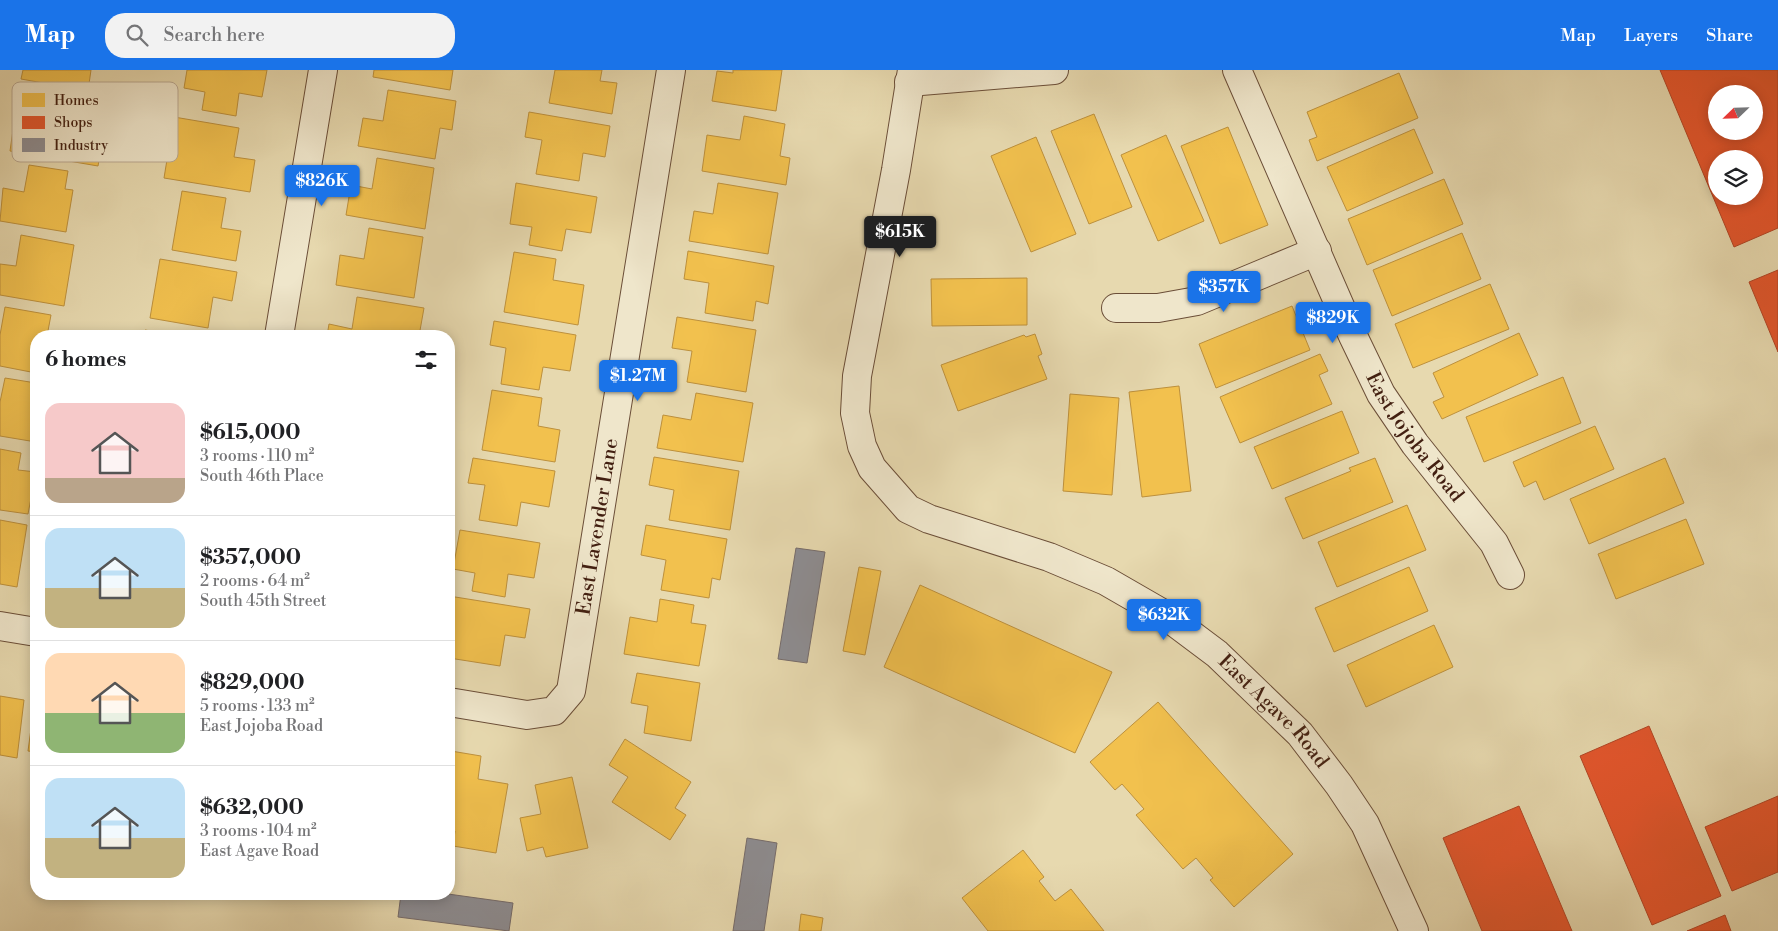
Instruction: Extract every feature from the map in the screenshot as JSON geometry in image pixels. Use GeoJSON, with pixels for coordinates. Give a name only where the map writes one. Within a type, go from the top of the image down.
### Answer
{"type":"FeatureCollection","features":[{"type":"Feature","properties":{"kind":"street"},"geometry":{"type":"LineString","coordinates":[[280,330],[322,70]]}},
{"type":"Feature","properties":{"kind":"street","name":"East Lavender Lane"},"geometry":{"type":"LineString","coordinates":[[455,703],[527,715],[554,711],[570,691],[671,70]]}},
{"type":"Feature","properties":{"kind":"street"},"geometry":{"type":"LineString","coordinates":[[910,76],[1054,70]]}},
{"type":"Feature","properties":{"kind":"street","name":"East Jojoba Road"},"geometry":{"type":"LineString","coordinates":[[1237,70],[1380,394],[1415,444],[1494,543],[1510,575]]}},
{"type":"Feature","properties":{"kind":"street","name":"East Agave Road"},"geometry":{"type":"LineString","coordinates":[[910,76],[896,170],[857,376],[855,413],[862,446],[872,468],[908,508],[929,519],[1049,557],[1106,582],[1165,615],[1217,654],[1300,734],[1340,785],[1365,824],[1414,931]]}},
{"type":"Feature","properties":{"kind":"street"},"geometry":{"type":"LineString","coordinates":[[1116,308],[1158,308],[1197,301],[1317,251]]}},
{"type":"Feature","properties":{"kind":"street"},"geometry":{"type":"LineString","coordinates":[[0,626],[30,631]]}},
{"type":"Feature","properties":{"kind":"building: Homes"},"geometry":{"type":"Polygon","coordinates":[[[23,70],[91,70],[89,82],[38,82],[21,79],[23,70]]]}},
{"type":"Feature","properties":{"kind":"building: Homes"},"geometry":{"type":"Polygon","coordinates":[[[187,70],[267,70],[262,97],[239,93],[236,116],[202,110],[205,92],[184,88],[187,70]]]}},
{"type":"Feature","properties":{"kind":"building: Homes"},"geometry":{"type":"Polygon","coordinates":[[[374,70],[453,70],[450,90],[373,77],[374,70]]]}},
{"type":"Feature","properties":{"kind":"building: Homes"},"geometry":{"type":"Polygon","coordinates":[[[555,70],[602,70],[600,81],[617,83],[612,114],[549,103],[555,70]]]}},
{"type":"Feature","properties":{"kind":"building: Homes"},"geometry":{"type":"Polygon","coordinates":[[[733,70],[782,70],[776,111],[712,101],[717,71],[733,73],[733,70]]]}},
{"type":"Feature","properties":{"kind":"building: Homes"},"geometry":{"type":"Polygon","coordinates":[[[1399,73],[1418,118],[1317,161],[1309,140],[1317,137],[1307,112],[1399,73]]]}},
{"type":"Feature","properties":{"kind":"building: Homes"},"geometry":{"type":"Polygon","coordinates":[[[388,90],[456,101],[452,130],[440,128],[435,159],[358,146],[363,118],[383,121],[388,90]]]}},
{"type":"Feature","properties":{"kind":"building: Homes"},"geometry":{"type":"Polygon","coordinates":[[[529,112],[610,126],[605,157],[583,153],[579,181],[536,174],[542,140],[525,137],[529,112]]]}},
{"type":"Feature","properties":{"kind":"building: Homes"},"geometry":{"type":"Polygon","coordinates":[[[1094,114],[1132,207],[1089,224],[1051,131],[1094,114]]]}},
{"type":"Feature","properties":{"kind":"building: Homes"},"geometry":{"type":"Polygon","coordinates":[[[744,116],[785,124],[780,156],[790,158],[786,185],[702,171],[707,135],[740,140],[744,116]]]}},
{"type":"Feature","properties":{"kind":"building: Homes"},"geometry":{"type":"Polygon","coordinates":[[[178,118],[239,128],[234,157],[255,160],[250,192],[164,178],[167,162],[178,162],[178,118]]]}},
{"type":"Feature","properties":{"kind":"building: Homes"},"geometry":{"type":"Polygon","coordinates":[[[1228,127],[1268,225],[1220,244],[1181,146],[1228,127]]]}},
{"type":"Feature","properties":{"kind":"building: Homes"},"geometry":{"type":"Polygon","coordinates":[[[1414,129],[1433,173],[1347,211],[1327,167],[1414,129]]]}},
{"type":"Feature","properties":{"kind":"building: Homes"},"geometry":{"type":"Polygon","coordinates":[[[1166,135],[1204,221],[1158,241],[1121,155],[1166,135]]]}},
{"type":"Feature","properties":{"kind":"building: Homes"},"geometry":{"type":"Polygon","coordinates":[[[1036,137],[1076,234],[1031,252],[991,156],[1036,137]]]}},
{"type":"Feature","properties":{"kind":"building: Homes"},"geometry":{"type":"Polygon","coordinates":[[[377,158],[434,168],[425,229],[346,215],[351,185],[372,189],[377,158]]]}},
{"type":"Feature","properties":{"kind":"building: Homes"},"geometry":{"type":"Polygon","coordinates":[[[75,162],[99,162],[98,166],[75,162]]]}},
{"type":"Feature","properties":{"kind":"building: Homes"},"geometry":{"type":"Polygon","coordinates":[[[29,165],[68,171],[65,189],[73,190],[66,232],[0,221],[3,188],[24,192],[29,165]]]}},
{"type":"Feature","properties":{"kind":"building: Homes"},"geometry":{"type":"Polygon","coordinates":[[[1444,179],[1463,224],[1367,265],[1348,219],[1444,179]]]}},
{"type":"Feature","properties":{"kind":"building: Homes"},"geometry":{"type":"Polygon","coordinates":[[[516,183],[597,197],[591,233],[566,229],[562,251],[529,245],[532,227],[510,224],[516,183]]]}},
{"type":"Feature","properties":{"kind":"building: Homes"},"geometry":{"type":"Polygon","coordinates":[[[718,183],[778,193],[768,254],[689,241],[694,211],[713,214],[718,183]]]}},
{"type":"Feature","properties":{"kind":"building: Homes"},"geometry":{"type":"Polygon","coordinates":[[[182,191],[226,198],[221,228],[241,231],[236,261],[172,250],[182,191]]]}},
{"type":"Feature","properties":{"kind":"building: Homes"},"geometry":{"type":"Polygon","coordinates":[[[369,228],[423,237],[414,298],[336,285],[340,255],[364,259],[369,228]]]}},
{"type":"Feature","properties":{"kind":"building: Homes"},"geometry":{"type":"Polygon","coordinates":[[[1462,233],[1481,279],[1392,316],[1373,270],[1462,233]]]}},
{"type":"Feature","properties":{"kind":"building: Homes"},"geometry":{"type":"Polygon","coordinates":[[[21,235],[74,245],[64,306],[0,295],[0,264],[16,266],[21,235]]]}},
{"type":"Feature","properties":{"kind":"building: Homes"},"geometry":{"type":"Polygon","coordinates":[[[688,251],[774,266],[768,304],[756,301],[753,321],[705,313],[709,283],[684,279],[688,251]]]}},
{"type":"Feature","properties":{"kind":"building: Homes"},"geometry":{"type":"Polygon","coordinates":[[[514,252],[556,259],[553,280],[584,285],[578,325],[504,312],[514,252]]]}},
{"type":"Feature","properties":{"kind":"building: Homes"},"geometry":{"type":"Polygon","coordinates":[[[160,259],[237,272],[232,301],[213,297],[208,328],[150,318],[160,259]]]}},
{"type":"Feature","properties":{"kind":"building: Homes"},"geometry":{"type":"Polygon","coordinates":[[[1027,278],[1027,325],[932,326],[931,279],[1027,278]]]}},
{"type":"Feature","properties":{"kind":"building: Homes"},"geometry":{"type":"Polygon","coordinates":[[[1490,284],[1509,329],[1413,368],[1395,324],[1490,284]]]}},
{"type":"Feature","properties":{"kind":"building: Homes"},"geometry":{"type":"Polygon","coordinates":[[[357,297],[424,308],[420,330],[328,330],[329,324],[352,329],[357,297]]]}},
{"type":"Feature","properties":{"kind":"building: Homes"},"geometry":{"type":"Polygon","coordinates":[[[1292,306],[1310,350],[1216,388],[1199,344],[1292,306]]]}},
{"type":"Feature","properties":{"kind":"building: Homes"},"geometry":{"type":"Polygon","coordinates":[[[5,307],[51,315],[48,330],[30,330],[30,372],[0,366],[0,335],[5,307]]]}},
{"type":"Feature","properties":{"kind":"building: Homes"},"geometry":{"type":"Polygon","coordinates":[[[677,317],[756,330],[746,392],[687,382],[692,351],[672,348],[677,317]]]}},
{"type":"Feature","properties":{"kind":"building: Homes"},"geometry":{"type":"Polygon","coordinates":[[[494,321],[576,335],[570,371],[543,367],[539,390],[501,384],[506,348],[490,345],[494,321]]]}},
{"type":"Feature","properties":{"kind":"building: Homes"},"geometry":{"type":"Polygon","coordinates":[[[1519,333],[1538,375],[1442,419],[1433,402],[1444,397],[1433,373],[1519,333]]]}},
{"type":"Feature","properties":{"kind":"building: Homes"},"geometry":{"type":"Polygon","coordinates":[[[1035,334],[1042,354],[1038,356],[1047,379],[958,411],[941,365],[1024,335],[1026,337],[1035,334]]]}},
{"type":"Feature","properties":{"kind":"building: Homes"},"geometry":{"type":"Polygon","coordinates":[[[1320,354],[1328,371],[1319,375],[1332,404],[1240,443],[1220,397],[1320,354]]]}},
{"type":"Feature","properties":{"kind":"building: Homes"},"geometry":{"type":"Polygon","coordinates":[[[1563,377],[1581,423],[1484,462],[1466,417],[1563,377]]]}},
{"type":"Feature","properties":{"kind":"building: Homes"},"geometry":{"type":"Polygon","coordinates":[[[5,378],[30,382],[30,441],[0,436],[0,402],[5,378]]]}},
{"type":"Feature","properties":{"kind":"building: Homes"},"geometry":{"type":"Polygon","coordinates":[[[1179,386],[1191,491],[1142,497],[1129,392],[1179,386]]]}},
{"type":"Feature","properties":{"kind":"building: Homes"},"geometry":{"type":"Polygon","coordinates":[[[492,390],[542,398],[538,426],[560,430],[555,462],[482,450],[492,390]]]}},
{"type":"Feature","properties":{"kind":"building: Homes"},"geometry":{"type":"Polygon","coordinates":[[[696,393],[753,403],[743,462],[657,448],[663,415],[691,420],[696,393]]]}},
{"type":"Feature","properties":{"kind":"building: Homes"},"geometry":{"type":"Polygon","coordinates":[[[1070,394],[1119,398],[1112,495],[1063,491],[1070,394]]]}},
{"type":"Feature","properties":{"kind":"building: Homes"},"geometry":{"type":"Polygon","coordinates":[[[1342,411],[1359,453],[1272,489],[1254,447],[1342,411]]]}},
{"type":"Feature","properties":{"kind":"building: Homes"},"geometry":{"type":"Polygon","coordinates":[[[1595,426],[1614,469],[1544,500],[1536,481],[1524,487],[1513,462],[1595,426]]]}},
{"type":"Feature","properties":{"kind":"building: Homes"},"geometry":{"type":"Polygon","coordinates":[[[0,449],[21,453],[18,470],[30,471],[30,504],[28,514],[0,510],[0,449]]]}},
{"type":"Feature","properties":{"kind":"building: Homes"},"geometry":{"type":"Polygon","coordinates":[[[654,457],[739,471],[730,530],[669,520],[674,490],[649,485],[654,457]]]}},
{"type":"Feature","properties":{"kind":"building: Homes"},"geometry":{"type":"Polygon","coordinates":[[[473,458],[555,471],[549,507],[521,502],[517,526],[479,520],[485,485],[468,483],[473,458]]]}},
{"type":"Feature","properties":{"kind":"building: Homes"},"geometry":{"type":"Polygon","coordinates":[[[1375,458],[1393,502],[1303,539],[1285,498],[1351,471],[1349,468],[1375,458]]]}},
{"type":"Feature","properties":{"kind":"building: Homes"},"geometry":{"type":"Polygon","coordinates":[[[1665,458],[1684,503],[1589,544],[1570,499],[1665,458]]]}},
{"type":"Feature","properties":{"kind":"building: Homes"},"geometry":{"type":"Polygon","coordinates":[[[1407,505],[1426,550],[1337,587],[1318,542],[1407,505]]]}},
{"type":"Feature","properties":{"kind":"building: Homes"},"geometry":{"type":"Polygon","coordinates":[[[1686,519],[1704,564],[1616,599],[1598,554],[1686,519]]]}},
{"type":"Feature","properties":{"kind":"building: Homes"},"geometry":{"type":"Polygon","coordinates":[[[0,520],[27,525],[17,587],[0,584],[0,520]]]}},
{"type":"Feature","properties":{"kind":"building: Homes"},"geometry":{"type":"Polygon","coordinates":[[[646,525],[727,539],[720,580],[712,578],[709,598],[661,590],[666,560],[641,555],[646,525]]]}},
{"type":"Feature","properties":{"kind":"building: Homes"},"geometry":{"type":"Polygon","coordinates":[[[460,530],[540,543],[534,578],[508,574],[505,597],[472,591],[475,573],[455,569],[460,530]]]}},
{"type":"Feature","properties":{"kind":"building: Homes"},"geometry":{"type":"Polygon","coordinates":[[[859,567],[881,571],[865,655],[843,651],[859,567]]]}},
{"type":"Feature","properties":{"kind":"building: Homes"},"geometry":{"type":"Polygon","coordinates":[[[1409,567],[1428,611],[1334,652],[1315,608],[1409,567]]]}},
{"type":"Feature","properties":{"kind":"building: Homes"},"geometry":{"type":"Polygon","coordinates":[[[920,585],[1112,672],[1075,753],[884,667],[920,585]]]}},
{"type":"Feature","properties":{"kind":"building: Homes"},"geometry":{"type":"Polygon","coordinates":[[[455,597],[530,609],[525,638],[505,635],[500,666],[455,659],[455,597]]]}},
{"type":"Feature","properties":{"kind":"building: Homes"},"geometry":{"type":"Polygon","coordinates":[[[660,599],[694,605],[691,623],[706,625],[699,666],[624,654],[630,617],[657,622],[660,599]]]}},
{"type":"Feature","properties":{"kind":"building: Homes"},"geometry":{"type":"Polygon","coordinates":[[[1434,625],[1453,667],[1366,707],[1347,665],[1434,625]]]}},
{"type":"Feature","properties":{"kind":"building: Homes"},"geometry":{"type":"Polygon","coordinates":[[[637,673],[700,683],[691,741],[644,733],[648,706],[631,703],[637,673]]]}},
{"type":"Feature","properties":{"kind":"building: Homes"},"geometry":{"type":"Polygon","coordinates":[[[0,696],[24,700],[17,758],[0,755],[0,696]]]}},
{"type":"Feature","properties":{"kind":"building: Homes"},"geometry":{"type":"Polygon","coordinates":[[[1158,702],[1293,854],[1234,907],[1210,880],[1213,878],[1196,858],[1183,869],[1136,815],[1144,809],[1122,784],[1115,790],[1090,762],[1158,702]]]}},
{"type":"Feature","properties":{"kind":"building: Homes"},"geometry":{"type":"Polygon","coordinates":[[[625,739],[691,782],[675,808],[686,815],[670,840],[612,802],[628,777],[609,765],[625,739]]]}},
{"type":"Feature","properties":{"kind":"building: Homes"},"geometry":{"type":"Polygon","coordinates":[[[455,752],[481,756],[478,779],[508,784],[496,853],[455,846],[455,752]]]}},
{"type":"Feature","properties":{"kind":"building: Homes"},"geometry":{"type":"Polygon","coordinates":[[[572,777],[588,848],[546,857],[543,847],[527,851],[520,818],[541,814],[535,785],[572,777]]]}},
{"type":"Feature","properties":{"kind":"building: Homes"},"geometry":{"type":"Polygon","coordinates":[[[1023,850],[1044,877],[1039,881],[1055,901],[1071,889],[1104,931],[988,931],[962,898],[1023,850]]]}},
{"type":"Feature","properties":{"kind":"building: Homes"},"geometry":{"type":"Polygon","coordinates":[[[801,914],[823,918],[821,931],[799,931],[801,914]]]}},
{"type":"Feature","properties":{"kind":"building: Shops"},"geometry":{"type":"Polygon","coordinates":[[[1660,70],[1778,70],[1778,228],[1734,247],[1716,205],[1763,205],[1763,150],[1708,150],[1708,185],[1660,70]]]}},
{"type":"Feature","properties":{"kind":"building: Shops"},"geometry":{"type":"Polygon","coordinates":[[[1778,270],[1778,352],[1749,282],[1778,270]]]}},
{"type":"Feature","properties":{"kind":"building: Shops"},"geometry":{"type":"Polygon","coordinates":[[[1649,726],[1721,896],[1652,925],[1580,756],[1649,726]]]}},
{"type":"Feature","properties":{"kind":"building: Shops"},"geometry":{"type":"Polygon","coordinates":[[[1778,796],[1778,872],[1732,891],[1705,827],[1778,796]]]}},
{"type":"Feature","properties":{"kind":"building: Shops"},"geometry":{"type":"Polygon","coordinates":[[[1519,806],[1572,931],[1482,931],[1443,838],[1519,806]]]}},
{"type":"Feature","properties":{"kind":"building: Shops"},"geometry":{"type":"Polygon","coordinates":[[[1725,915],[1731,931],[1687,931],[1725,915]]]}},
{"type":"Feature","properties":{"kind":"building: Industry"},"geometry":{"type":"Polygon","coordinates":[[[796,548],[825,552],[807,663],[778,659],[796,548]]]}},
{"type":"Feature","properties":{"kind":"building: Industry"},"geometry":{"type":"Polygon","coordinates":[[[747,838],[777,843],[764,931],[733,931],[747,838]]]}},
{"type":"Feature","properties":{"kind":"building: Industry"},"geometry":{"type":"Polygon","coordinates":[[[455,895],[513,903],[509,931],[398,917],[400,900],[455,900],[455,895]]]}}]}
